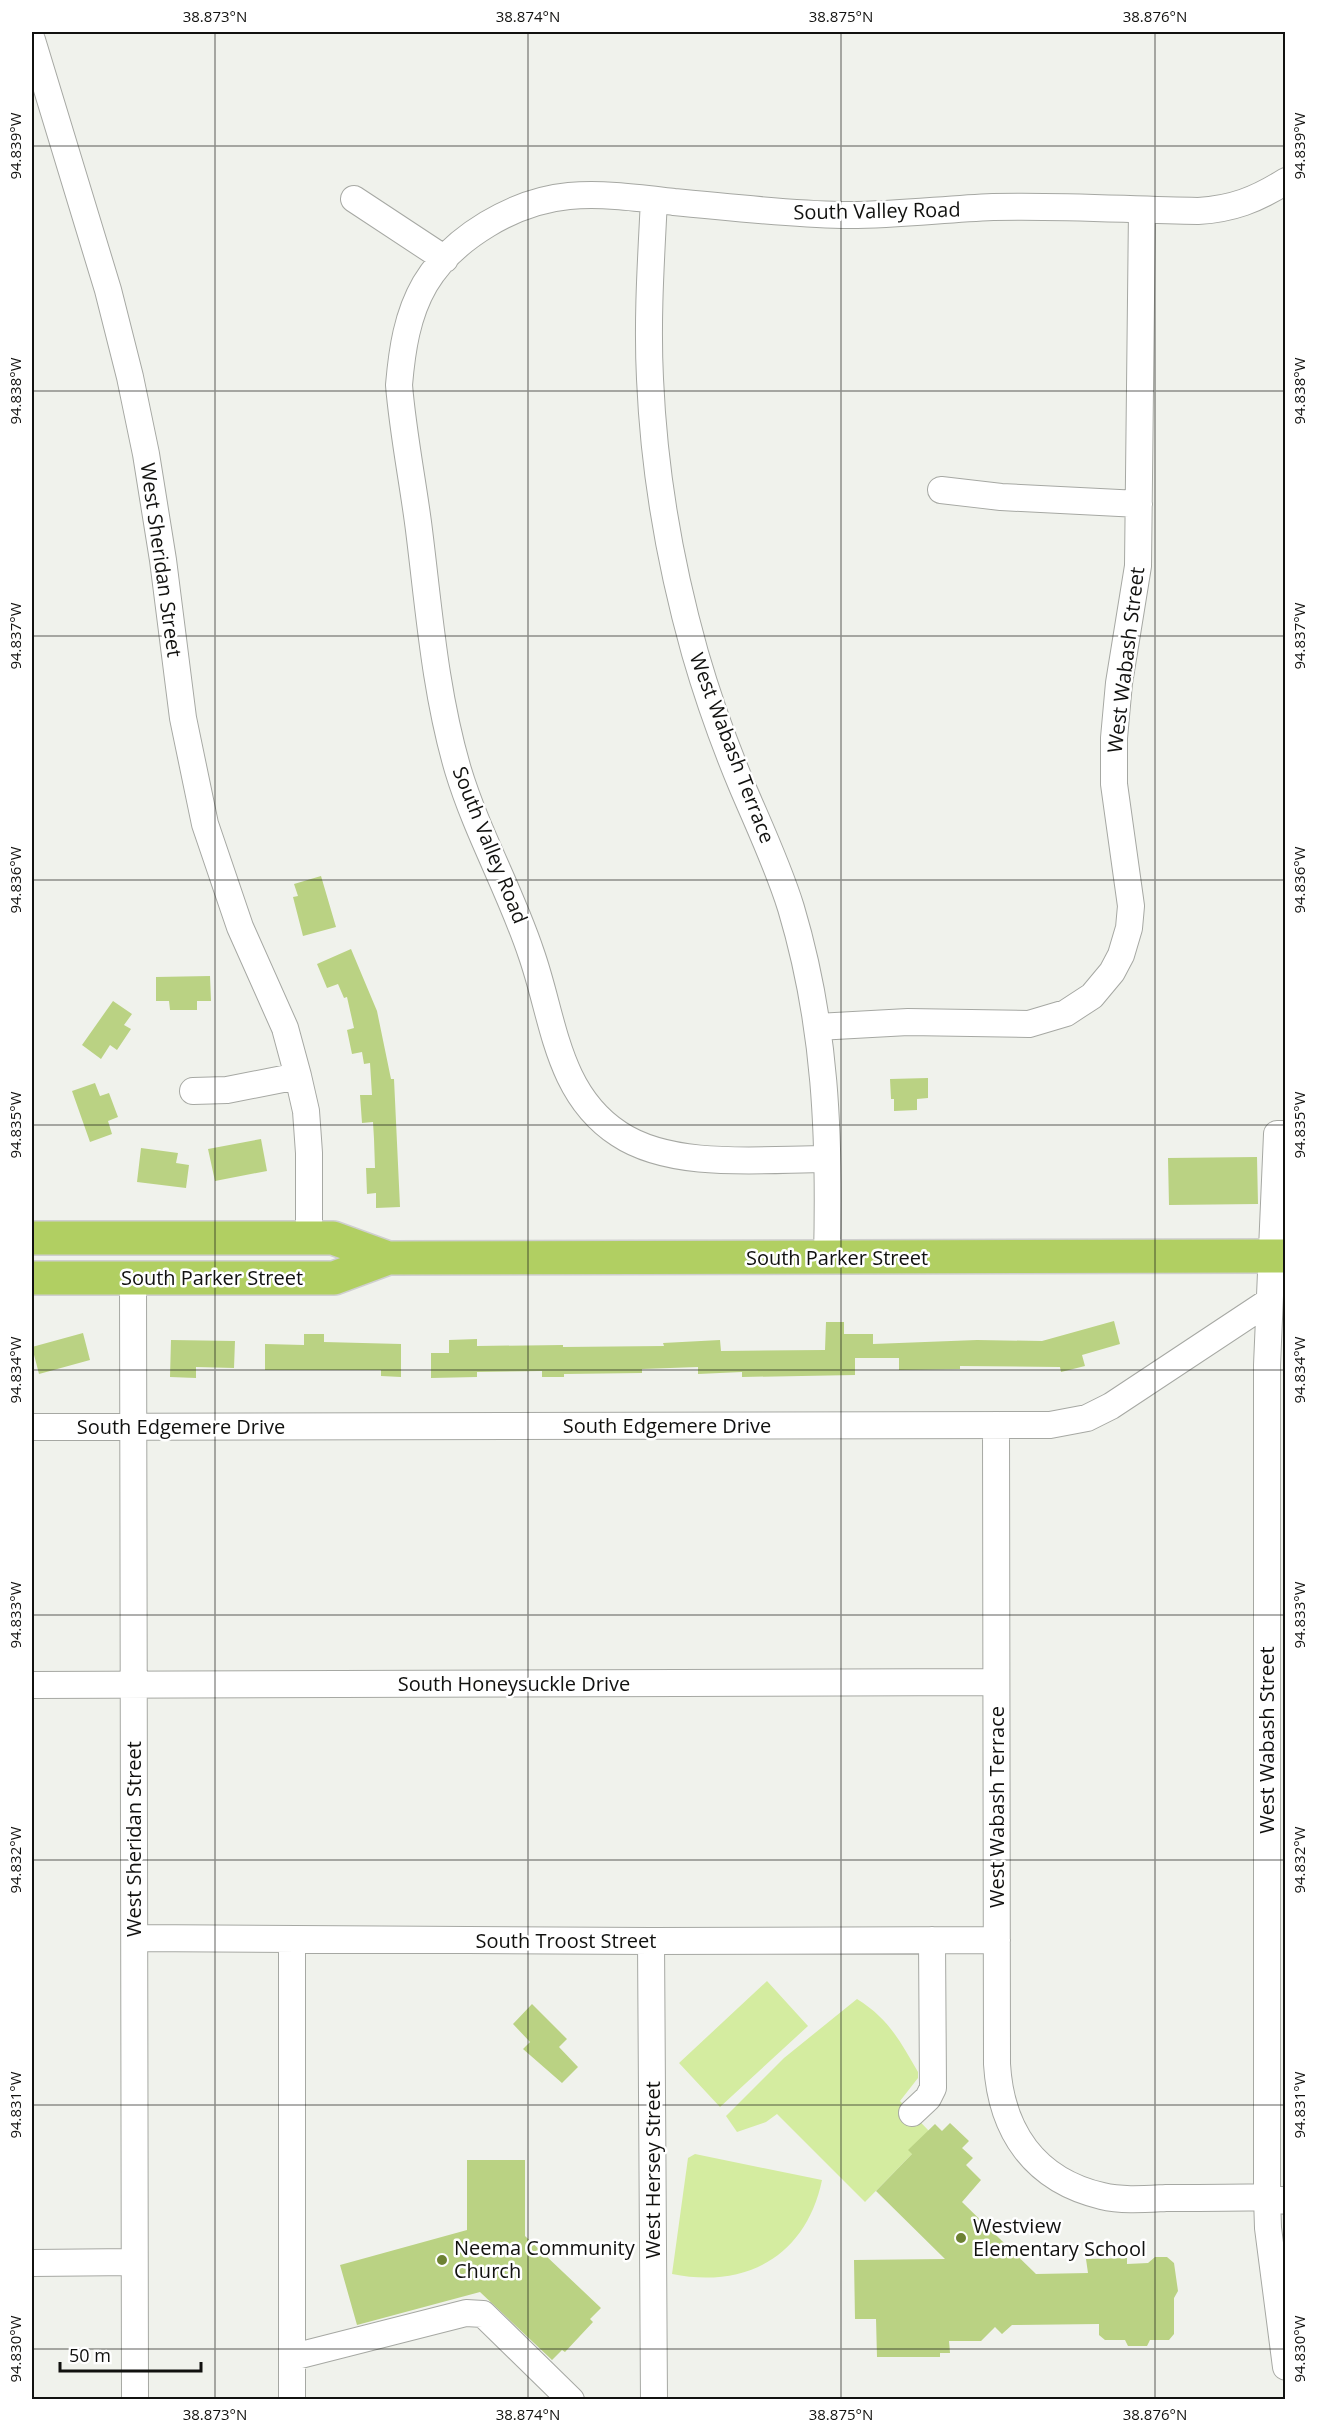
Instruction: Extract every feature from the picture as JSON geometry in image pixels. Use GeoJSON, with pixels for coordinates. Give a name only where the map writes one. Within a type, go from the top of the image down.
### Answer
{"type":"FeatureCollection","features":[{"type":"Feature","properties":{"kind":"highway","name":"South Parker Street"},"geometry":{"type":"LineString","coordinates":[[32,1238],[333,1238],[388,1258],[1278,1255]]}},
{"type":"Feature","properties":{"kind":"highway","name":"South Parker Street"},"geometry":{"type":"LineString","coordinates":[[32,1278],[334,1278],[388,1258]]}},
{"type":"Feature","properties":{"kind":"street","name":"West Sheridan Street"},"geometry":{"type":"LineString","coordinates":[[32,40],[108,290],[130,377],[146,454],[163,560],[183,718],[205,824],[222,880],[240,927],[285,1028],[298,1076],[306,1111],[309,1153],[309,1238]]}},
{"type":"Feature","properties":{"kind":"street","name":"South Valley Road"},"geometry":{"type":"LineString","coordinates":[[827,1159],[680,1158],[649,1149],[620,1135],[601,1120],[584,1102],[566,1072],[523,928],[485,846],[458,768],[436,666],[399,385],[402,349],[411,318],[425,284],[445,259],[468,238],[492,222],[519,209],[549,199],[600,194],[792,214],[853,215],[994,207],[1226,209],[1250,201],[1286,181]]}},
{"type":"Feature","properties":{"kind":"street"},"geometry":{"type":"LineString","coordinates":[[354,199],[445,259]]}},
{"type":"Feature","properties":{"kind":"street","name":"West Wabash Terrace"},"geometry":{"type":"LineString","coordinates":[[654,200],[649,301],[650,380],[653,430],[664,512],[695,653],[711,704],[790,905],[806,963],[827,1101],[827,1258]]}},
{"type":"Feature","properties":{"kind":"street","name":"West Wabash Street"},"geometry":{"type":"LineString","coordinates":[[817,1027],[908,1022],[1029,1024],[1066,1013],[1092,996],[1112,972],[1121,955],[1129,928],[1131,906],[1114,784],[1114,738],[1119,682],[1138,566],[1142,210]]}},
{"type":"Feature","properties":{"kind":"street"},"geometry":{"type":"LineString","coordinates":[[941,490],[1001,497],[1139,504]]}},
{"type":"Feature","properties":{"kind":"street"},"geometry":{"type":"LineString","coordinates":[[193,1091],[227,1090],[298,1076]]}},
{"type":"Feature","properties":{"kind":"street","name":"West Wabash Street"},"geometry":{"type":"LineString","coordinates":[[1286,1134],[1277,1134],[1278,1255],[1268,1302],[1276,2199],[1268,2228],[1286,2367]]}},
{"type":"Feature","properties":{"kind":"street","name":"West Sheridan Street"},"geometry":{"type":"LineString","coordinates":[[133,1278],[135,2400]]}},
{"type":"Feature","properties":{"kind":"street","name":"South Edgemere Drive"},"geometry":{"type":"LineString","coordinates":[[32,1427],[1050,1425],[1087,1418],[1111,1406],[1268,1302]]}},
{"type":"Feature","properties":{"kind":"street","name":"West Wabash Terrace"},"geometry":{"type":"LineString","coordinates":[[996,1425],[998,2088],[1005,2115],[1022,2146],[1050,2172],[1081,2190],[1113,2198],[1276,2199]]}},
{"type":"Feature","properties":{"kind":"street","name":"South Honeysuckle Drive"},"geometry":{"type":"LineString","coordinates":[[32,1685],[996,1682]]}},
{"type":"Feature","properties":{"kind":"street","name":"South Troost Street"},"geometry":{"type":"LineString","coordinates":[[135,1938],[651,1941],[997,1940]]}},
{"type":"Feature","properties":{"kind":"street"},"geometry":{"type":"LineString","coordinates":[[292,1940],[292,2400]]}},
{"type":"Feature","properties":{"kind":"street"},"geometry":{"type":"LineString","coordinates":[[912,2113],[928,2098],[933,2088],[932,1940]]}},
{"type":"Feature","properties":{"kind":"street","name":"West Hersey Street"},"geometry":{"type":"LineString","coordinates":[[651,1941],[654,2400]]}},
{"type":"Feature","properties":{"kind":"street"},"geometry":{"type":"LineString","coordinates":[[32,2263],[135,2262]]}},
{"type":"Feature","properties":{"kind":"street"},"geometry":{"type":"LineString","coordinates":[[293,2357],[466,2313],[483,2314],[490,2318],[571,2400]]}},
{"type":"Feature","properties":{"kind":"green space"},"geometry":{"type":"Polygon","coordinates":[[[767,1981],[808,2026],[720,2107],[679,2063],[767,1981]]]}},
{"type":"Feature","properties":{"kind":"green space"},"geometry":{"type":"Polygon","coordinates":[[[857,1999],[878,2014],[886,2023],[918,2072],[918,2078],[900,2101],[929,2131],[912,2154],[865,2202],[777,2114],[766,2122],[737,2132],[726,2116],[784,2058],[857,1999]]]}},
{"type":"Feature","properties":{"kind":"green space"},"geometry":{"type":"Polygon","coordinates":[[[695,2154],[822,2180],[814,2207],[802,2229],[787,2248],[768,2262],[747,2271],[724,2276],[699,2277],[672,2274],[688,2158],[695,2154]]]}},
{"type":"Feature","properties":{"kind":"building"},"geometry":{"type":"Polygon","coordinates":[[[321,876],[336,927],[303,936],[293,897],[298,896],[294,884],[321,876]]]}},
{"type":"Feature","properties":{"kind":"building"},"geometry":{"type":"Polygon","coordinates":[[[351,949],[377,1011],[391,1079],[394,1079],[400,1207],[376,1208],[376,1193],[367,1194],[366,1168],[375,1168],[373,1122],[362,1123],[360,1095],[372,1095],[370,1063],[364,1064],[362,1052],[352,1054],[347,1030],[354,1028],[347,997],[344,998],[338,984],[327,988],[317,964],[351,949]]]}},
{"type":"Feature","properties":{"kind":"building"},"geometry":{"type":"Polygon","coordinates":[[[210,976],[211,1001],[197,1001],[197,1010],[170,1010],[169,1001],[156,1001],[156,977],[210,976]]]}},
{"type":"Feature","properties":{"kind":"building"},"geometry":{"type":"Polygon","coordinates":[[[113,1001],[132,1014],[124,1025],[131,1029],[117,1050],[110,1045],[101,1059],[82,1045],[113,1001]]]}},
{"type":"Feature","properties":{"kind":"building"},"geometry":{"type":"Polygon","coordinates":[[[928,1078],[928,1098],[917,1099],[917,1110],[894,1111],[890,1079],[928,1078]]]}},
{"type":"Feature","properties":{"kind":"building"},"geometry":{"type":"Polygon","coordinates":[[[95,1083],[100,1096],[109,1093],[118,1117],[108,1121],[112,1134],[90,1142],[72,1091],[95,1083]]]}},
{"type":"Feature","properties":{"kind":"building"},"geometry":{"type":"Polygon","coordinates":[[[261,1139],[267,1171],[215,1181],[208,1149],[261,1139]]]}},
{"type":"Feature","properties":{"kind":"building"},"geometry":{"type":"Polygon","coordinates":[[[141,1148],[178,1153],[176,1163],[189,1165],[186,1188],[137,1182],[141,1148]]]}},
{"type":"Feature","properties":{"kind":"building"},"geometry":{"type":"Polygon","coordinates":[[[1257,1157],[1258,1204],[1169,1205],[1168,1158],[1257,1157]]]}},
{"type":"Feature","properties":{"kind":"building"},"geometry":{"type":"Polygon","coordinates":[[[1114,1321],[1120,1344],[1082,1355],[1085,1366],[1061,1372],[1060,1367],[960,1366],[960,1369],[899,1370],[899,1358],[855,1358],[855,1375],[742,1377],[742,1372],[698,1374],[698,1367],[642,1369],[642,1373],[564,1374],[564,1377],[542,1377],[542,1371],[477,1372],[477,1377],[431,1378],[431,1353],[449,1353],[449,1340],[477,1339],[477,1346],[563,1345],[563,1347],[664,1346],[663,1343],[720,1340],[721,1351],[825,1350],[826,1322],[844,1322],[844,1334],[873,1334],[873,1344],[977,1340],[1042,1341],[1114,1321]]]}},
{"type":"Feature","properties":{"kind":"building"},"geometry":{"type":"Polygon","coordinates":[[[83,1333],[90,1360],[39,1374],[32,1347],[83,1333]]]}},
{"type":"Feature","properties":{"kind":"building"},"geometry":{"type":"Polygon","coordinates":[[[304,1334],[324,1334],[324,1342],[401,1344],[401,1377],[381,1376],[381,1370],[265,1370],[265,1344],[304,1345],[304,1334]]]}},
{"type":"Feature","properties":{"kind":"building"},"geometry":{"type":"Polygon","coordinates":[[[171,1340],[235,1341],[234,1368],[196,1367],[196,1378],[170,1377],[171,1340]]]}},
{"type":"Feature","properties":{"kind":"building"},"geometry":{"type":"Polygon","coordinates":[[[532,2004],[567,2039],[559,2047],[578,2067],[562,2083],[523,2049],[530,2042],[513,2024],[532,2004]]]}},
{"type":"Feature","properties":{"kind":"building","name":"Westview Elementary School"},"geometry":{"type":"Polygon","coordinates":[[[950,2123],[969,2141],[962,2148],[973,2158],[966,2165],[981,2180],[962,2202],[1036,2274],[1088,2273],[1086,2259],[1127,2258],[1127,2264],[1148,2263],[1155,2257],[1167,2257],[1174,2263],[1178,2291],[1174,2298],[1174,2334],[1169,2340],[1150,2340],[1147,2346],[1128,2346],[1125,2340],[1105,2340],[1099,2335],[1099,2324],[1012,2325],[1002,2334],[995,2327],[981,2341],[949,2341],[950,2353],[940,2353],[940,2357],[877,2357],[876,2319],[855,2319],[854,2260],[945,2259],[876,2191],[912,2154],[908,2150],[935,2124],[942,2131],[950,2123]]]}},
{"type":"Feature","properties":{"kind":"building","name":"Neema Community Church"},"geometry":{"type":"Polygon","coordinates":[[[467,2160],[525,2160],[525,2236],[601,2308],[590,2319],[593,2322],[565,2352],[562,2350],[552,2360],[480,2292],[357,2325],[340,2265],[467,2230],[467,2160]]]}},
{"type":"Feature","properties":{"kind":"place","name":"Westview Elementary School"},"geometry":{"type":"Point","coordinates":[961,2238]}},
{"type":"Feature","properties":{"kind":"place","name":"Neema Community Church"},"geometry":{"type":"Point","coordinates":[442,2260]}}]}
